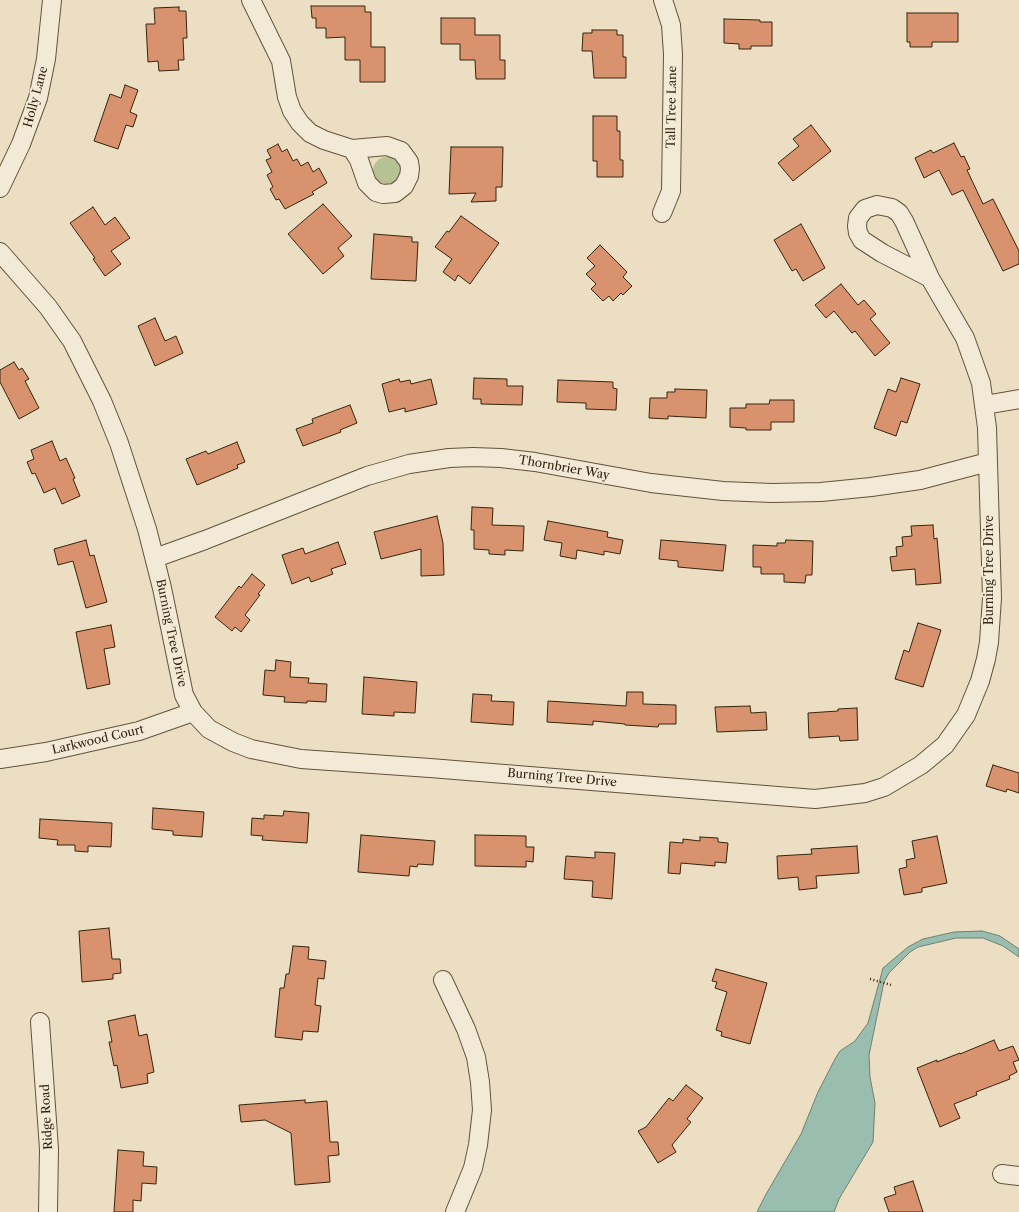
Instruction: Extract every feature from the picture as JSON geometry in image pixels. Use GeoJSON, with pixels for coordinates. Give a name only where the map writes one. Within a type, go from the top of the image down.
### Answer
{"type":"FeatureCollection","features":[{"type":"Feature","properties":{"kind":"street","name":"Holly Lane"},"geometry":{"type":"LineString","coordinates":[[0,188],[21,144],[38,98],[46,59],[52,0]]}},
{"type":"Feature","properties":{"kind":"street"},"geometry":{"type":"LineString","coordinates":[[251,0],[281,61],[287,97],[292,111],[300,123],[310,132],[324,140],[352,149]]}},
{"type":"Feature","properties":{"kind":"street","name":"Tall Tree Lane"},"geometry":{"type":"LineString","coordinates":[[662,213],[670,191],[673,54],[671,25],[663,0]]}},
{"type":"Feature","properties":{"kind":"street","name":"Burning Tree Drive"},"geometry":{"type":"LineString","coordinates":[[0,252],[48,307],[72,341],[87,369],[119,444],[137,497],[155,558],[184,695],[193,712],[209,729],[234,742],[274,755],[301,759],[494,773],[798,799],[831,798],[865,793],[884,788],[910,773],[945,745],[966,715],[980,681],[989,642],[992,598],[988,462],[985,405],[981,383],[965,338],[930,278],[915,241],[899,213],[892,208],[884,206],[870,206],[865,209],[858,218],[857,226],[858,234],[862,240],[882,253],[930,278]]}},
{"type":"Feature","properties":{"kind":"street"},"geometry":{"type":"LineString","coordinates":[[985,405],[1019,400]]}},
{"type":"Feature","properties":{"kind":"street","name":"Thornbrier Way"},"geometry":{"type":"LineString","coordinates":[[155,558],[367,476],[409,464],[449,458],[501,458],[535,462],[650,483],[723,491],[772,493],[821,492],[920,480],[988,462]]}},
{"type":"Feature","properties":{"kind":"street","name":"Larkwood Court"},"geometry":{"type":"LineString","coordinates":[[0,759],[46,752],[139,731],[193,712]]}},
{"type":"Feature","properties":{"kind":"street"},"geometry":{"type":"LineString","coordinates":[[443,980],[466,1029],[476,1057],[482,1110],[473,1168],[455,1212]]}},
{"type":"Feature","properties":{"kind":"street","name":"Ridge Road"},"geometry":{"type":"LineString","coordinates":[[40,1022],[49,1140],[48,1212]]}},
{"type":"Feature","properties":{"kind":"path"},"geometry":{"type":"LineString","coordinates":[[870,979],[891,985]]}},
{"type":"Feature","properties":{"kind":"shaded area"},"geometry":{"type":"Polygon","coordinates":[[[387,157],[397,161],[401,171],[397,181],[387,185],[377,181],[373,171],[377,161],[387,157]]]}},
{"type":"Feature","properties":{"kind":"shaded area"},"geometry":{"type":"Polygon","coordinates":[[[982,931],[1000,936],[1019,949],[1019,957],[1003,946],[983,938],[956,938],[918,947],[910,952],[889,973],[884,982],[869,1055],[870,1077],[875,1103],[873,1142],[839,1199],[834,1212],[757,1212],[801,1134],[818,1092],[835,1059],[840,1051],[855,1041],[868,1023],[883,968],[908,947],[923,939],[954,932],[982,931]]]}},
{"type":"Feature","properties":{"kind":"building"},"geometry":{"type":"Polygon","coordinates":[[[311,6],[365,6],[365,12],[371,12],[371,47],[385,47],[385,82],[360,82],[360,60],[345,60],[345,37],[326,38],[326,28],[316,28],[316,18],[312,18],[311,6]]]}},
{"type":"Feature","properties":{"kind":"building"},"geometry":{"type":"Polygon","coordinates":[[[179,7],[179,11],[186,11],[187,38],[183,38],[184,60],[178,60],[179,70],[159,71],[158,61],[148,62],[146,24],[155,24],[154,8],[179,7]]]}},
{"type":"Feature","properties":{"kind":"building"},"geometry":{"type":"Polygon","coordinates":[[[907,13],[958,13],[958,42],[932,42],[932,47],[910,47],[910,42],[907,42],[907,13]]]}},
{"type":"Feature","properties":{"kind":"building"},"geometry":{"type":"Polygon","coordinates":[[[441,18],[475,18],[475,35],[500,35],[500,60],[505,60],[505,79],[476,79],[475,60],[460,60],[460,44],[441,44],[441,18]]]}},
{"type":"Feature","properties":{"kind":"building"},"geometry":{"type":"Polygon","coordinates":[[[724,19],[772,22],[772,46],[751,46],[751,49],[739,49],[739,44],[724,43],[724,19]]]}},
{"type":"Feature","properties":{"kind":"building"},"geometry":{"type":"Polygon","coordinates":[[[592,30],[617,30],[617,35],[623,35],[623,57],[626,57],[626,78],[594,78],[592,51],[582,51],[583,33],[592,33],[592,30]]]}},
{"type":"Feature","properties":{"kind":"building"},"geometry":{"type":"Polygon","coordinates":[[[125,85],[138,90],[130,112],[137,115],[133,127],[126,125],[118,149],[94,141],[110,94],[121,98],[125,85]]]}},
{"type":"Feature","properties":{"kind":"building"},"geometry":{"type":"Polygon","coordinates":[[[593,116],[617,116],[617,131],[620,131],[620,160],[623,160],[623,177],[597,177],[597,161],[593,161],[593,116]]]}},
{"type":"Feature","properties":{"kind":"building"},"geometry":{"type":"Polygon","coordinates":[[[811,125],[831,151],[793,181],[778,163],[799,146],[793,139],[811,125]]]}},
{"type":"Feature","properties":{"kind":"building"},"geometry":{"type":"Polygon","coordinates":[[[954,143],[961,157],[964,156],[970,169],[967,170],[983,204],[993,199],[1019,251],[1019,264],[1003,271],[963,190],[952,195],[939,170],[924,178],[915,158],[931,150],[933,153],[954,143]]]}},
{"type":"Feature","properties":{"kind":"building"},"geometry":{"type":"Polygon","coordinates":[[[278,144],[282,152],[287,149],[293,161],[297,159],[301,166],[308,162],[313,172],[319,168],[327,183],[312,192],[314,194],[285,209],[279,199],[276,200],[270,189],[273,187],[267,175],[272,172],[266,160],[271,158],[267,150],[278,144]]]}},
{"type":"Feature","properties":{"kind":"building"},"geometry":{"type":"Polygon","coordinates":[[[451,147],[503,147],[502,187],[496,187],[496,201],[471,202],[476,193],[449,194],[451,147]]]}},
{"type":"Feature","properties":{"kind":"building"},"geometry":{"type":"Polygon","coordinates":[[[323,204],[352,236],[338,248],[344,256],[323,274],[288,234],[323,204]]]}},
{"type":"Feature","properties":{"kind":"building"},"geometry":{"type":"Polygon","coordinates":[[[93,207],[105,225],[115,217],[130,238],[111,251],[121,264],[105,276],[93,259],[95,258],[70,223],[93,207]]]}},
{"type":"Feature","properties":{"kind":"building"},"geometry":{"type":"Polygon","coordinates":[[[461,216],[499,243],[470,284],[458,275],[455,281],[443,272],[452,259],[435,247],[461,216]]]}},
{"type":"Feature","properties":{"kind":"building"},"geometry":{"type":"Polygon","coordinates":[[[801,224],[825,268],[803,281],[796,269],[792,271],[774,240],[801,224]]]}},
{"type":"Feature","properties":{"kind":"building"},"geometry":{"type":"Polygon","coordinates":[[[374,234],[412,237],[412,242],[418,242],[416,281],[371,279],[374,234]]]}},
{"type":"Feature","properties":{"kind":"building"},"geometry":{"type":"Polygon","coordinates":[[[600,245],[627,272],[623,277],[632,286],[613,301],[609,296],[603,301],[591,289],[596,284],[586,274],[595,266],[587,258],[600,245]]]}},
{"type":"Feature","properties":{"kind":"building"},"geometry":{"type":"Polygon","coordinates":[[[841,284],[858,305],[864,300],[876,314],[870,319],[890,343],[875,356],[855,331],[852,333],[834,311],[826,318],[815,305],[841,284]]]}},
{"type":"Feature","properties":{"kind":"building"},"geometry":{"type":"Polygon","coordinates":[[[155,318],[165,341],[176,336],[183,353],[155,366],[138,326],[155,318]]]}},
{"type":"Feature","properties":{"kind":"building"},"geometry":{"type":"Polygon","coordinates":[[[14,362],[19,370],[22,368],[29,379],[25,381],[39,408],[19,419],[0,382],[0,370],[14,362]]]}},
{"type":"Feature","properties":{"kind":"building"},"geometry":{"type":"Polygon","coordinates":[[[474,378],[507,379],[507,386],[523,386],[522,405],[481,404],[481,399],[473,399],[474,378]]]}},
{"type":"Feature","properties":{"kind":"building"},"geometry":{"type":"Polygon","coordinates":[[[901,378],[920,384],[907,423],[901,421],[896,436],[874,428],[888,389],[896,392],[901,378]]]}},
{"type":"Feature","properties":{"kind":"building"},"geometry":{"type":"Polygon","coordinates":[[[399,379],[400,382],[410,380],[411,384],[431,379],[437,404],[405,412],[405,408],[389,412],[382,384],[399,379]]]}},
{"type":"Feature","properties":{"kind":"building"},"geometry":{"type":"Polygon","coordinates":[[[558,380],[613,382],[613,388],[617,389],[616,410],[586,409],[586,403],[557,402],[558,380]]]}},
{"type":"Feature","properties":{"kind":"building"},"geometry":{"type":"Polygon","coordinates":[[[675,389],[707,390],[706,418],[668,416],[668,419],[649,418],[650,398],[667,398],[667,392],[675,392],[675,389]]]}},
{"type":"Feature","properties":{"kind":"building"},"geometry":{"type":"Polygon","coordinates":[[[770,400],[794,400],[794,422],[771,422],[771,430],[746,430],[746,428],[730,427],[730,408],[746,408],[746,404],[769,404],[770,400]]]}},
{"type":"Feature","properties":{"kind":"building"},"geometry":{"type":"Polygon","coordinates":[[[350,405],[357,423],[340,430],[341,432],[303,446],[296,429],[313,423],[312,419],[350,405]]]}},
{"type":"Feature","properties":{"kind":"building"},"geometry":{"type":"Polygon","coordinates":[[[52,441],[60,461],[66,458],[75,478],[73,479],[80,496],[62,504],[55,488],[44,493],[35,473],[32,474],[27,462],[34,459],[31,450],[52,441]]]}},
{"type":"Feature","properties":{"kind":"building"},"geometry":{"type":"Polygon","coordinates":[[[237,442],[245,462],[237,465],[238,468],[197,485],[186,459],[206,451],[208,454],[237,442]]]}},
{"type":"Feature","properties":{"kind":"building"},"geometry":{"type":"Polygon","coordinates":[[[472,507],[493,508],[492,525],[524,526],[523,551],[505,550],[505,555],[489,554],[489,550],[474,549],[474,530],[471,530],[472,507]]]}},
{"type":"Feature","properties":{"kind":"building"},"geometry":{"type":"Polygon","coordinates":[[[437,516],[443,543],[444,575],[421,576],[421,549],[381,559],[374,532],[437,516]]]}},
{"type":"Feature","properties":{"kind":"building"},"geometry":{"type":"Polygon","coordinates":[[[548,521],[608,532],[607,537],[623,540],[620,554],[604,551],[604,555],[577,550],[576,559],[560,556],[562,543],[544,540],[548,521]]]}},
{"type":"Feature","properties":{"kind":"building"},"geometry":{"type":"Polygon","coordinates":[[[933,525],[934,539],[937,538],[941,583],[916,585],[915,569],[892,571],[890,557],[897,556],[896,547],[903,546],[902,537],[912,536],[911,526],[933,525]]]}},
{"type":"Feature","properties":{"kind":"building"},"geometry":{"type":"Polygon","coordinates":[[[86,540],[90,556],[94,555],[107,602],[86,608],[73,561],[58,565],[54,549],[86,540]]]}},
{"type":"Feature","properties":{"kind":"building"},"geometry":{"type":"Polygon","coordinates":[[[661,540],[726,545],[723,571],[678,567],[678,561],[659,559],[661,540]]]}},
{"type":"Feature","properties":{"kind":"building"},"geometry":{"type":"Polygon","coordinates":[[[786,540],[813,541],[812,575],[806,575],[805,583],[784,582],[784,574],[761,574],[761,567],[753,567],[753,545],[777,546],[777,543],[785,543],[786,540]]]}},
{"type":"Feature","properties":{"kind":"building"},"geometry":{"type":"Polygon","coordinates":[[[338,542],[346,564],[331,569],[333,574],[311,582],[309,577],[292,584],[282,555],[303,548],[305,554],[338,542]]]}},
{"type":"Feature","properties":{"kind":"building"},"geometry":{"type":"Polygon","coordinates":[[[252,574],[265,585],[245,615],[250,620],[241,632],[235,627],[232,631],[215,617],[239,586],[241,588],[252,574]]]}},
{"type":"Feature","properties":{"kind":"building"},"geometry":{"type":"Polygon","coordinates":[[[918,623],[941,630],[923,687],[895,679],[904,650],[909,652],[918,623]]]}},
{"type":"Feature","properties":{"kind":"building"},"geometry":{"type":"Polygon","coordinates":[[[111,625],[115,647],[104,649],[110,684],[87,689],[76,632],[111,625]]]}},
{"type":"Feature","properties":{"kind":"building"},"geometry":{"type":"Polygon","coordinates":[[[276,660],[291,662],[290,677],[309,678],[308,683],[327,684],[326,702],[284,702],[285,697],[263,695],[265,670],[275,671],[276,660]]]}},
{"type":"Feature","properties":{"kind":"building"},"geometry":{"type":"Polygon","coordinates":[[[364,677],[417,682],[415,713],[394,712],[394,716],[362,714],[364,677]]]}},
{"type":"Feature","properties":{"kind":"building"},"geometry":{"type":"Polygon","coordinates":[[[627,692],[643,692],[643,704],[676,705],[676,724],[659,724],[658,727],[593,721],[593,725],[547,722],[548,701],[626,706],[627,692]]]}},
{"type":"Feature","properties":{"kind":"building"},"geometry":{"type":"Polygon","coordinates":[[[473,694],[492,695],[491,701],[514,702],[513,725],[471,722],[473,694]]]}},
{"type":"Feature","properties":{"kind":"building"},"geometry":{"type":"Polygon","coordinates":[[[750,706],[751,713],[766,712],[767,730],[717,732],[715,707],[750,706]]]}},
{"type":"Feature","properties":{"kind":"building"},"geometry":{"type":"Polygon","coordinates":[[[857,708],[858,740],[840,741],[839,736],[809,738],[808,713],[857,708]]]}},
{"type":"Feature","properties":{"kind":"building"},"geometry":{"type":"Polygon","coordinates":[[[993,765],[1019,773],[1019,793],[1007,789],[1006,792],[986,786],[993,765]]]}},
{"type":"Feature","properties":{"kind":"building"},"geometry":{"type":"Polygon","coordinates":[[[153,808],[204,812],[202,837],[173,835],[173,831],[152,829],[153,808]]]}},
{"type":"Feature","properties":{"kind":"building"},"geometry":{"type":"Polygon","coordinates":[[[284,811],[309,813],[307,843],[262,840],[263,836],[251,835],[252,818],[264,819],[264,815],[283,816],[284,811]]]}},
{"type":"Feature","properties":{"kind":"building"},"geometry":{"type":"Polygon","coordinates":[[[40,819],[112,823],[111,847],[88,846],[88,852],[75,851],[75,845],[57,845],[58,840],[39,838],[40,819]]]}},
{"type":"Feature","properties":{"kind":"building"},"geometry":{"type":"Polygon","coordinates":[[[361,835],[435,841],[433,865],[418,864],[417,867],[410,866],[409,876],[358,872],[361,835]]]}},
{"type":"Feature","properties":{"kind":"building"},"geometry":{"type":"Polygon","coordinates":[[[475,835],[526,836],[526,847],[534,847],[533,862],[526,861],[526,867],[475,866],[475,835]]]}},
{"type":"Feature","properties":{"kind":"building"},"geometry":{"type":"Polygon","coordinates":[[[937,836],[947,883],[922,888],[922,892],[904,895],[899,869],[907,867],[906,860],[915,858],[912,841],[937,836]]]}},
{"type":"Feature","properties":{"kind":"building"},"geometry":{"type":"Polygon","coordinates":[[[700,837],[718,838],[718,842],[728,843],[726,863],[715,862],[715,866],[681,863],[680,874],[668,873],[670,842],[683,843],[683,839],[700,841],[700,837]]]}},
{"type":"Feature","properties":{"kind":"building"},"geometry":{"type":"Polygon","coordinates":[[[857,846],[859,873],[816,876],[817,888],[799,890],[798,877],[778,879],[777,856],[812,854],[811,849],[857,846]]]}},
{"type":"Feature","properties":{"kind":"building"},"geometry":{"type":"Polygon","coordinates":[[[595,852],[615,853],[612,899],[592,897],[593,881],[564,879],[566,856],[595,858],[595,852]]]}},
{"type":"Feature","properties":{"kind":"building"},"geometry":{"type":"Polygon","coordinates":[[[109,928],[112,959],[120,959],[121,973],[113,974],[113,979],[82,982],[79,931],[109,928]]]}},
{"type":"Feature","properties":{"kind":"building"},"geometry":{"type":"Polygon","coordinates":[[[293,946],[309,947],[308,959],[326,961],[324,979],[318,978],[315,1005],[321,1006],[318,1032],[303,1031],[302,1040],[275,1037],[280,988],[284,988],[286,974],[289,974],[293,946]]]}},
{"type":"Feature","properties":{"kind":"building"},"geometry":{"type":"Polygon","coordinates":[[[716,969],[767,983],[750,1044],[721,1036],[722,1032],[716,1030],[727,992],[715,988],[717,982],[712,981],[716,969]]]}},
{"type":"Feature","properties":{"kind":"building"},"geometry":{"type":"Polygon","coordinates":[[[135,1015],[139,1036],[147,1034],[154,1072],[147,1074],[148,1083],[121,1088],[117,1065],[114,1066],[109,1042],[112,1042],[108,1021],[135,1015]]]}},
{"type":"Feature","properties":{"kind":"building"},"geometry":{"type":"Polygon","coordinates":[[[994,1040],[999,1051],[1013,1046],[1019,1060],[1013,1062],[1017,1072],[1009,1076],[1010,1079],[976,1092],[977,1095],[954,1104],[960,1118],[940,1127],[917,1068],[960,1054],[994,1040]]]}},
{"type":"Feature","properties":{"kind":"building"},"geometry":{"type":"Polygon","coordinates":[[[686,1085],[703,1098],[687,1119],[691,1122],[672,1145],[676,1152],[658,1163],[638,1131],[646,1127],[669,1098],[673,1101],[686,1085]]]}},
{"type":"Feature","properties":{"kind":"building"},"geometry":{"type":"Polygon","coordinates":[[[305,1100],[305,1103],[327,1101],[330,1142],[338,1142],[339,1155],[328,1156],[330,1182],[295,1185],[291,1133],[265,1120],[241,1122],[239,1105],[305,1100]]]}},
{"type":"Feature","properties":{"kind":"building"},"geometry":{"type":"Polygon","coordinates":[[[118,1150],[144,1152],[143,1166],[157,1167],[156,1184],[142,1183],[141,1201],[133,1200],[133,1212],[114,1212],[118,1150]]]}},
{"type":"Feature","properties":{"kind":"building"},"geometry":{"type":"Polygon","coordinates":[[[913,1181],[923,1212],[889,1212],[884,1198],[896,1194],[894,1187],[913,1181]]]}}]}
